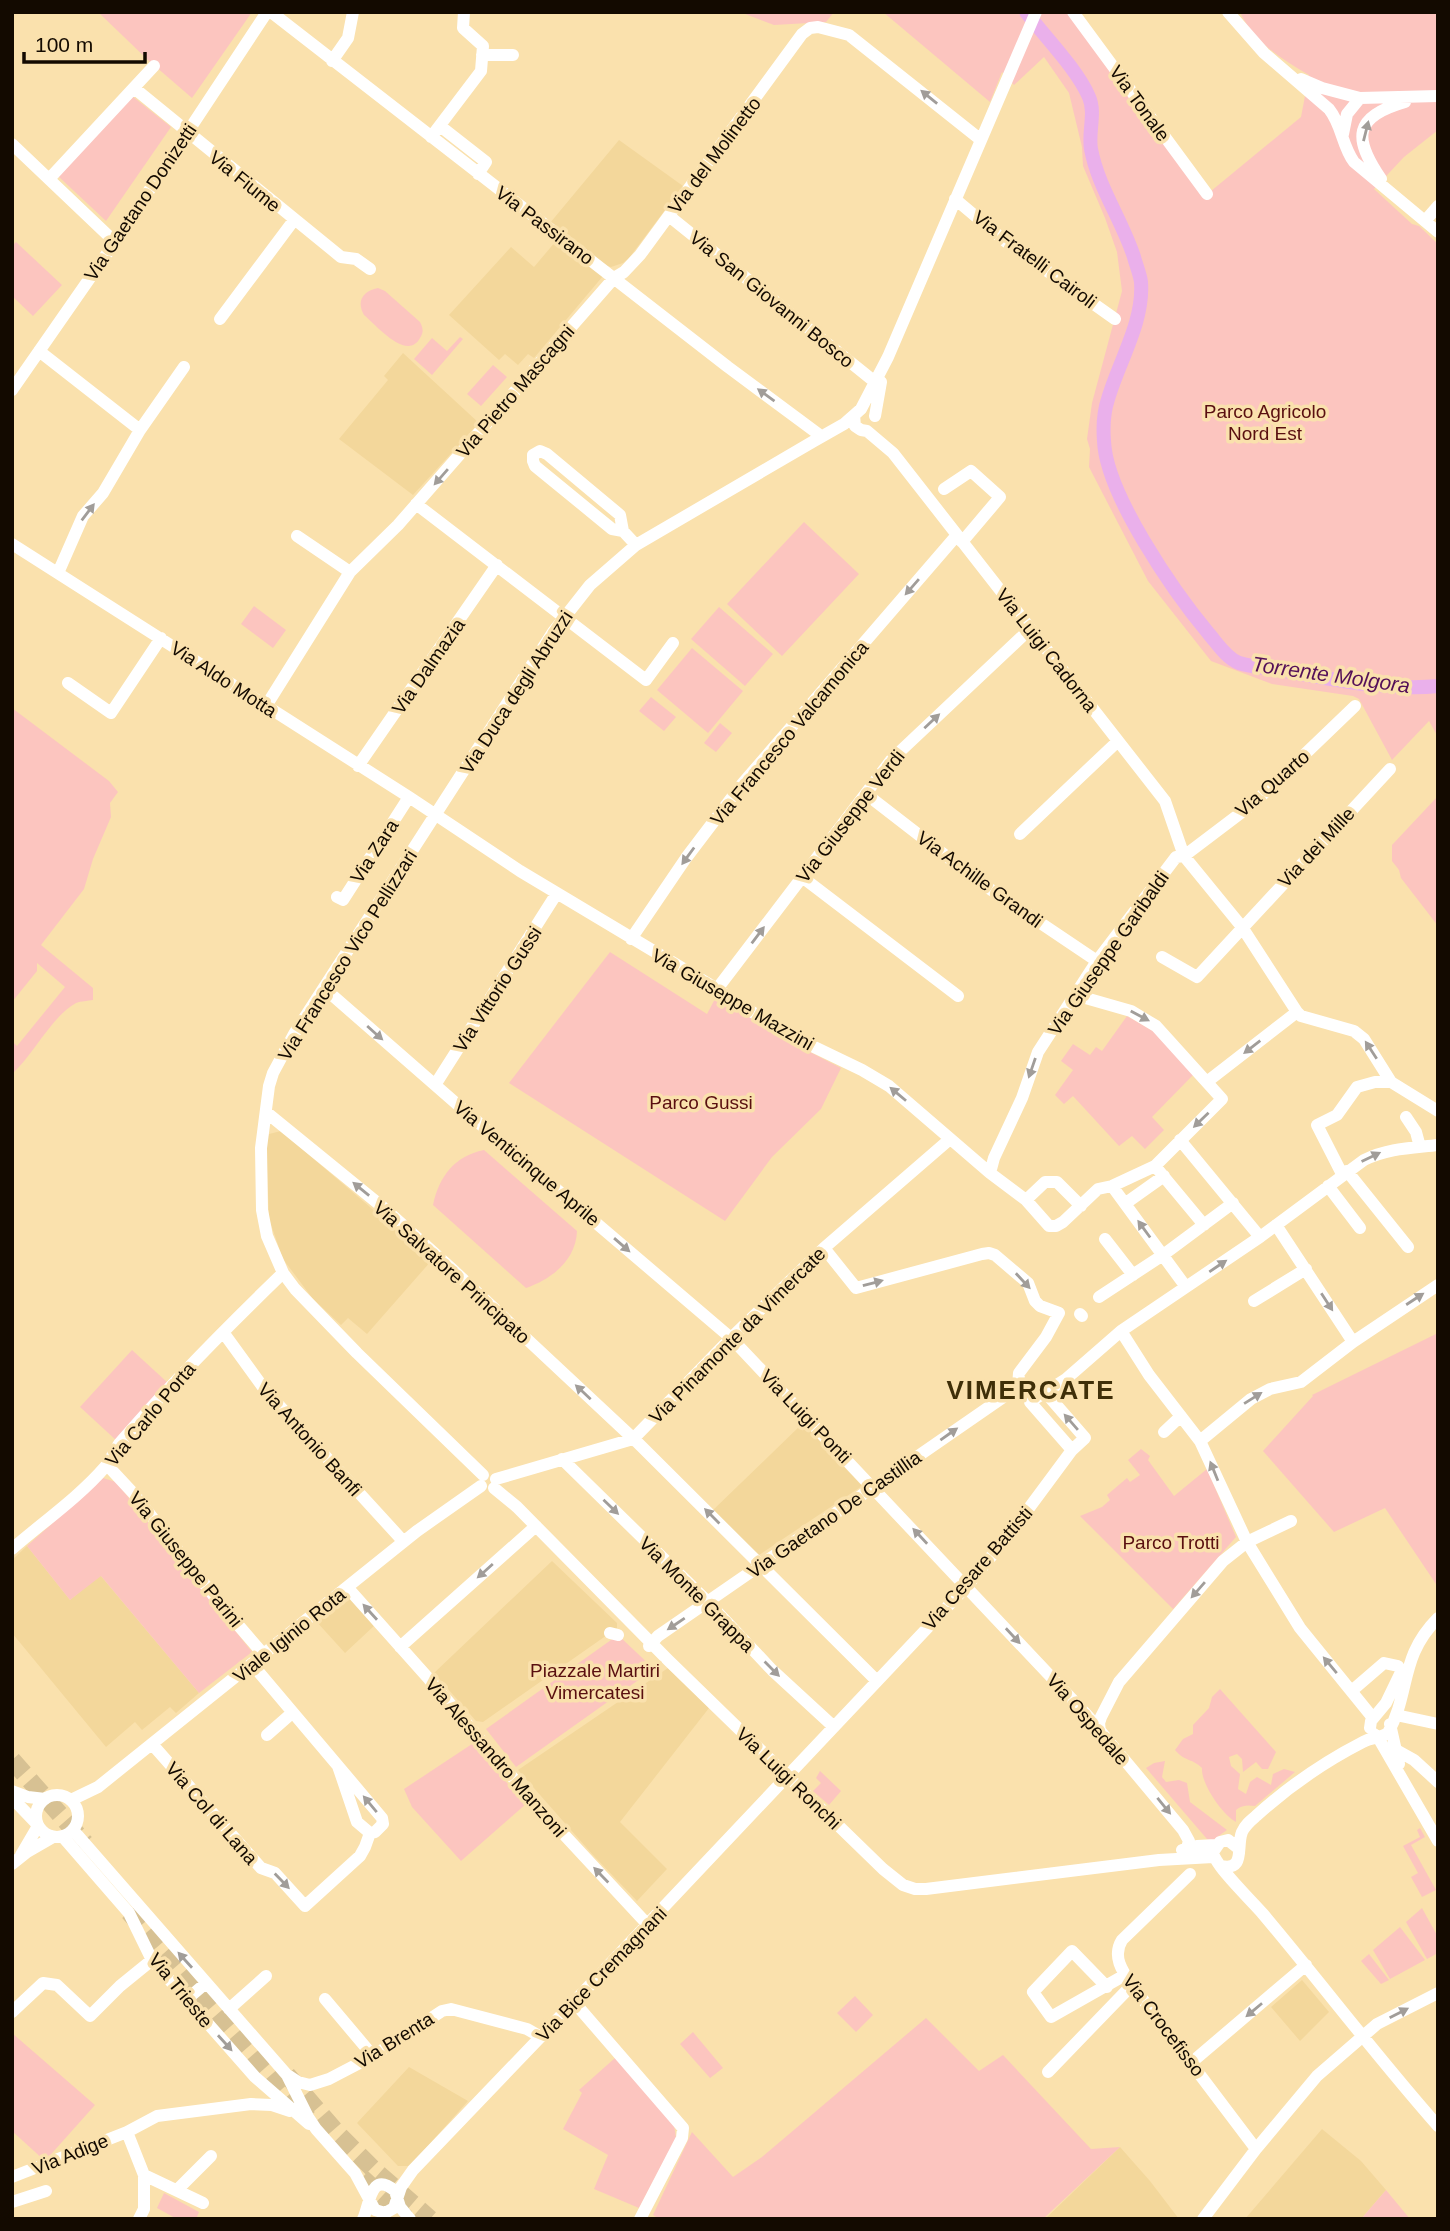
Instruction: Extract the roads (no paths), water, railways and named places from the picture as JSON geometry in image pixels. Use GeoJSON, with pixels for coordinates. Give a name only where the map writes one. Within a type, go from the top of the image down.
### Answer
{"type":"FeatureCollection","features":[{"type":"Feature","properties":{"kind":"street","name":"Via Passirano"},"geometry":{"type":"LineString","coordinates":[[269,12],[818,439]]}},
{"type":"Feature","properties":{"kind":"street","name":"Via Gaetano Donizetti"},"geometry":{"type":"LineString","coordinates":[[12,390],[269,12]]}},
{"type":"Feature","properties":{"kind":"street"},"geometry":{"type":"LineString","coordinates":[[332,61],[348,38],[353,12]]}},
{"type":"Feature","properties":{"kind":"street"},"geometry":{"type":"LineString","coordinates":[[431,137],[481,71],[483,46],[463,28],[464,12]]}},
{"type":"Feature","properties":{"kind":"street","name":"Via Tonale"},"geometry":{"type":"LineString","coordinates":[[1073,12],[1207,194]]}},
{"type":"Feature","properties":{"kind":"street"},"geometry":{"type":"LineString","coordinates":[[1228,12],[1238,19],[1264,52],[1329,109],[1344,138]]}},
{"type":"Feature","properties":{"kind":"street"},"geometry":{"type":"LineString","coordinates":[[888,357],[869,424],[853,423],[888,357],[1033,17]]}},
{"type":"Feature","properties":{"kind":"street","name":"Via del Molinetto"},"geometry":{"type":"LineString","coordinates":[[614,278],[624,272],[640,255],[802,34],[810,28],[818,27],[849,35],[982,140]]}},
{"type":"Feature","properties":{"kind":"street"},"geometry":{"type":"LineString","coordinates":[[482,55],[513,55]]}},
{"type":"Feature","properties":{"kind":"street"},"geometry":{"type":"LineString","coordinates":[[49,179],[154,66]]}},
{"type":"Feature","properties":{"kind":"street"},"geometry":{"type":"LineString","coordinates":[[1285,70],[1322,88],[1360,98],[1433,96]]}},
{"type":"Feature","properties":{"kind":"street","name":"Via Fiume"},"geometry":{"type":"LineString","coordinates":[[134,88],[294,220],[220,319]]}},
{"type":"Feature","properties":{"kind":"street"},"geometry":{"type":"LineString","coordinates":[[1390,191],[1371,165],[1364,149],[1362,136],[1365,125],[1382,109],[1433,96]]}},
{"type":"Feature","properties":{"kind":"street"},"geometry":{"type":"LineString","coordinates":[[1360,98],[1347,114],[1344,125],[1346,149],[1354,162],[1438,232]]}},
{"type":"Feature","properties":{"kind":"street"},"geometry":{"type":"LineString","coordinates":[[440,125],[486,162],[478,174]]}},
{"type":"Feature","properties":{"kind":"street"},"geometry":{"type":"LineString","coordinates":[[12,144],[115,242]]}},
{"type":"Feature","properties":{"kind":"street","name":"Via Fratelli Cairoli"},"geometry":{"type":"LineString","coordinates":[[955,199],[1005,241],[1115,319]]}},
{"type":"Feature","properties":{"kind":"street"},"geometry":{"type":"LineString","coordinates":[[1425,221],[1438,206]]}},
{"type":"Feature","properties":{"kind":"street","name":"Via San Giovanni Bosco"},"geometry":{"type":"LineString","coordinates":[[668,216],[875,382]]}},
{"type":"Feature","properties":{"kind":"street"},"geometry":{"type":"LineString","coordinates":[[294,220],[341,257],[356,259],[370,269]]}},
{"type":"Feature","properties":{"kind":"street","name":"Via Pietro Mascagni"},"geometry":{"type":"LineString","coordinates":[[266,706],[350,572],[416,504],[614,278]]}},
{"type":"Feature","properties":{"kind":"street"},"geometry":{"type":"LineString","coordinates":[[38,351],[140,430]]}},
{"type":"Feature","properties":{"kind":"street"},"geometry":{"type":"LineString","coordinates":[[58,573],[83,516],[103,493],[140,430],[184,367]]}},
{"type":"Feature","properties":{"kind":"street","name":"Via Luigi Cadorna"},"geometry":{"type":"LineString","coordinates":[[858,412],[871,411],[869,424],[1165,801],[1184,856]]}},
{"type":"Feature","properties":{"kind":"street","name":"Via Duca degli Abruzzi"},"geometry":{"type":"LineString","coordinates":[[436,814],[563,617],[590,585],[636,545],[818,439],[858,412]]}},
{"type":"Feature","properties":{"kind":"street","name":"Via Duca degli Abruzzi"},"geometry":{"type":"LineString","coordinates":[[818,439],[869,424]]}},
{"type":"Feature","properties":{"kind":"street"},"geometry":{"type":"LineString","coordinates":[[623,531],[612,529],[535,466],[533,455],[540,451],[547,454],[621,516],[623,531],[636,545]]}},
{"type":"Feature","properties":{"kind":"street","name":"Via Francesco Valcamonica"},"geometry":{"type":"LineString","coordinates":[[631,939],[686,858],[743,783],[1000,496],[971,471],[944,489]]}},
{"type":"Feature","properties":{"kind":"street"},"geometry":{"type":"LineString","coordinates":[[416,504],[646,680],[673,643]]}},
{"type":"Feature","properties":{"kind":"street"},"geometry":{"type":"LineString","coordinates":[[297,536],[350,572]]}},
{"type":"Feature","properties":{"kind":"street","name":"Via Aldo Motta"},"geometry":{"type":"LineString","coordinates":[[12,544],[436,814]]}},
{"type":"Feature","properties":{"kind":"street","name":"Via Dalmazia"},"geometry":{"type":"LineString","coordinates":[[358,766],[497,565]]}},
{"type":"Feature","properties":{"kind":"street","name":"Via Giuseppe Verdi"},"geometry":{"type":"LineString","coordinates":[[717,989],[897,754],[1030,629]]}},
{"type":"Feature","properties":{"kind":"street"},"geometry":{"type":"LineString","coordinates":[[68,683],[111,713],[161,638]]}},
{"type":"Feature","properties":{"kind":"street","name":"Via Quarto"},"geometry":{"type":"LineString","coordinates":[[1184,856],[1254,803],[1355,706]]}},
{"type":"Feature","properties":{"kind":"street"},"geometry":{"type":"LineString","coordinates":[[1020,834],[1118,741]]}},
{"type":"Feature","properties":{"kind":"street","name":"Via dei Mille"},"geometry":{"type":"LineString","coordinates":[[1163,957],[1197,977],[1390,768]]}},
{"type":"Feature","properties":{"kind":"street","name":"Via Achille Grandi"},"geometry":{"type":"LineString","coordinates":[[866,794],[981,883],[1097,961]]}},
{"type":"Feature","properties":{"kind":"street","name":"Via Zara"},"geometry":{"type":"LineString","coordinates":[[337,897],[343,900],[410,797]]}},
{"type":"Feature","properties":{"kind":"street","name":"Via Giuseppe Mazzini"},"geometry":{"type":"LineString","coordinates":[[436,814],[520,872],[717,989],[783,1032],[889,1086],[990,1173],[1026,1200],[1049,1226],[1063,1222],[1081,1206]]}},
{"type":"Feature","properties":{"kind":"street","name":"Via Francesco Vico Pellizzari"},"geometry":{"type":"LineString","coordinates":[[436,814],[294,1034],[274,1073],[269,1086],[261,1148],[262,1210],[267,1236],[283,1273],[338,1334],[488,1482]]}},
{"type":"Feature","properties":{"kind":"street"},"geometry":{"type":"LineString","coordinates":[[1184,856],[1242,927],[1297,1012],[1301,1016],[1354,1031],[1364,1040],[1391,1082],[1438,1111]]}},
{"type":"Feature","properties":{"kind":"street","name":"Via Giuseppe Garibaldi"},"geometry":{"type":"LineString","coordinates":[[990,1173],[994,1157],[1022,1098],[1038,1052],[1097,961],[1176,857],[1184,856]]}},
{"type":"Feature","properties":{"kind":"street"},"geometry":{"type":"LineString","coordinates":[[802,877],[958,996]]}},
{"type":"Feature","properties":{"kind":"street","name":"Via Vittorio Gussi"},"geometry":{"type":"LineString","coordinates":[[435,1085],[557,893]]}},
{"type":"Feature","properties":{"kind":"street","name":"Via Venticinque Aprile"},"geometry":{"type":"LineString","coordinates":[[324,988],[731,1338]]}},
{"type":"Feature","properties":{"kind":"street"},"geometry":{"type":"LineString","coordinates":[[1075,995],[1140,1015],[1156,1026],[1222,1099],[1180,1140],[1159,1171],[1126,1203]]}},
{"type":"Feature","properties":{"kind":"street"},"geometry":{"type":"LineString","coordinates":[[1208,1082],[1297,1012]]}},
{"type":"Feature","properties":{"kind":"street"},"geometry":{"type":"LineString","coordinates":[[1391,1082],[1375,1082],[1357,1087],[1337,1115],[1317,1125],[1345,1173],[1408,1248]]}},
{"type":"Feature","properties":{"kind":"street","name":"Via Salvatore Principato"},"geometry":{"type":"LineString","coordinates":[[266,1112],[385,1209],[633,1438],[877,1681]]}},
{"type":"Feature","properties":{"kind":"street"},"geometry":{"type":"LineString","coordinates":[[1406,1117],[1416,1132],[1420,1147]]}},
{"type":"Feature","properties":{"kind":"street","name":"Via Pinamonte da Vimercate"},"geometry":{"type":"LineString","coordinates":[[488,1482],[633,1438],[824,1248],[950,1139]]}},
{"type":"Feature","properties":{"kind":"street"},"geometry":{"type":"LineString","coordinates":[[1180,1140],[1260,1237]]}},
{"type":"Feature","properties":{"kind":"street"},"geometry":{"type":"LineString","coordinates":[[1030,1402],[1066,1379],[1121,1331],[1260,1237],[1345,1173],[1378,1153],[1396,1148],[1438,1144]]}},
{"type":"Feature","properties":{"kind":"street"},"geometry":{"type":"LineString","coordinates":[[1026,1200],[1045,1182],[1058,1182],[1081,1206],[1098,1189],[1159,1171]]}},
{"type":"Feature","properties":{"kind":"street"},"geometry":{"type":"LineString","coordinates":[[1159,1171],[1204,1225]]}},
{"type":"Feature","properties":{"kind":"street"},"geometry":{"type":"LineString","coordinates":[[1112,1186],[1186,1287]]}},
{"type":"Feature","properties":{"kind":"street"},"geometry":{"type":"LineString","coordinates":[[1328,1186],[1360,1228]]}},
{"type":"Feature","properties":{"kind":"street"},"geometry":{"type":"LineString","coordinates":[[1100,1297],[1233,1203]]}},
{"type":"Feature","properties":{"kind":"street"},"geometry":{"type":"LineString","coordinates":[[1276,1225],[1353,1342]]}},
{"type":"Feature","properties":{"kind":"street"},"geometry":{"type":"LineString","coordinates":[[1105,1239],[1133,1275]]}},
{"type":"Feature","properties":{"kind":"street"},"geometry":{"type":"LineString","coordinates":[[824,1248],[856,1288],[982,1254],[995,1255],[1028,1283],[1035,1301],[1040,1306],[1059,1313],[1046,1337],[1019,1373],[1017,1387],[1072,1450],[1085,1438],[1045,1392]]}},
{"type":"Feature","properties":{"kind":"street"},"geometry":{"type":"LineString","coordinates":[[1254,1301],[1306,1269]]}},
{"type":"Feature","properties":{"kind":"street","name":"Via Carlo Porta"},"geometry":{"type":"LineString","coordinates":[[12,1549],[107,1465],[117,1447],[223,1332],[283,1273]]}},
{"type":"Feature","properties":{"kind":"street"},"geometry":{"type":"LineString","coordinates":[[1200,1441],[1251,1399],[1281,1385],[1301,1382],[1353,1342],[1438,1284]]}},
{"type":"Feature","properties":{"kind":"street"},"geometry":{"type":"LineString","coordinates":[[1121,1331],[1149,1375],[1200,1441],[1247,1542],[1300,1628],[1373,1725],[1438,1841]]}},
{"type":"Feature","properties":{"kind":"street","name":"Via Antonio Banfi"},"geometry":{"type":"LineString","coordinates":[[223,1332],[265,1390],[403,1541]]}},
{"type":"Feature","properties":{"kind":"street","name":"Via Luigi Ponti"},"geometry":{"type":"LineString","coordinates":[[731,1338],[967,1586]]}},
{"type":"Feature","properties":{"kind":"street","name":"Via Gaetano De Castillia"},"geometry":{"type":"LineString","coordinates":[[650,1644],[1017,1387]]}},
{"type":"Feature","properties":{"kind":"street"},"geometry":{"type":"LineString","coordinates":[[1164,1432],[1181,1416]]}},
{"type":"Feature","properties":{"kind":"street","name":"Via Cesare Battisti"},"geometry":{"type":"LineString","coordinates":[[834,1727],[967,1586],[1072,1450]]}},
{"type":"Feature","properties":{"kind":"street","name":"Via Monte Grappa"},"geometry":{"type":"LineString","coordinates":[[562,1459],[708,1602],[772,1670],[834,1727]]}},
{"type":"Feature","properties":{"kind":"street","name":"Via Giuseppe Parini"},"geometry":{"type":"LineString","coordinates":[[107,1465],[134,1494],[264,1655]]}},
{"type":"Feature","properties":{"kind":"street","name":"Via Luigi Ronchi"},"geometry":{"type":"LineString","coordinates":[[488,1482],[536,1526],[634,1624],[650,1644],[892,1877],[915,1889],[1218,1852]]}},
{"type":"Feature","properties":{"kind":"street","name":"Viale Iginio Rota"},"geometry":{"type":"LineString","coordinates":[[71,1800],[98,1787],[403,1541],[488,1482]]}},
{"type":"Feature","properties":{"kind":"street"},"geometry":{"type":"LineString","coordinates":[[1087,1715],[1119,1682],[1223,1561],[1247,1542],[1291,1521]]}},
{"type":"Feature","properties":{"kind":"street"},"geometry":{"type":"LineString","coordinates":[[400,1647],[536,1526]]}},
{"type":"Feature","properties":{"kind":"street","name":"Via Ospedale"},"geometry":{"type":"LineString","coordinates":[[967,1586],[1087,1715],[1183,1830],[1189,1841],[1187,1848]]}},
{"type":"Feature","properties":{"kind":"street","name":"Via Alessandro Manzoni"},"geometry":{"type":"LineString","coordinates":[[348,1587],[530,1798],[648,1925]]}},
{"type":"Feature","properties":{"kind":"street"},"geometry":{"type":"LineString","coordinates":[[1373,1725],[1386,1735],[1393,1721],[1413,1652],[1434,1617]]}},
{"type":"Feature","properties":{"kind":"street"},"geometry":{"type":"LineString","coordinates":[[1218,1852],[1251,1811],[1285,1782],[1373,1725],[1399,1678],[1407,1649],[1434,1617]]}},
{"type":"Feature","properties":{"kind":"street"},"geometry":{"type":"LineString","coordinates":[[1355,1688],[1384,1663],[1398,1666]]}},
{"type":"Feature","properties":{"kind":"street"},"geometry":{"type":"LineString","coordinates":[[252,1664],[382,1818],[380,1829],[370,1833],[357,1822],[338,1766]]}},
{"type":"Feature","properties":{"kind":"street"},"geometry":{"type":"LineString","coordinates":[[1101,1733],[1101,1717],[1119,1682]]}},
{"type":"Feature","properties":{"kind":"street"},"geometry":{"type":"LineString","coordinates":[[267,1735],[292,1713]]}},
{"type":"Feature","properties":{"kind":"street"},"geometry":{"type":"LineString","coordinates":[[1218,1852],[1233,1866],[1245,1826],[1287,1789],[1373,1725],[1381,1716],[1393,1721],[1438,1724]]}},
{"type":"Feature","properties":{"kind":"street"},"geometry":{"type":"LineString","coordinates":[[1393,1721],[1403,1778]]}},
{"type":"Feature","properties":{"kind":"street","name":"Via Bice Cremagnani"},"geometry":{"type":"LineString","coordinates":[[397,2198],[413,2170],[834,1727]]}},
{"type":"Feature","properties":{"kind":"street","name":"Via Col di Lana"},"geometry":{"type":"LineString","coordinates":[[152,1744],[261,1868],[275,1872],[306,1906],[360,1856],[370,1833]]}},
{"type":"Feature","properties":{"kind":"street"},"geometry":{"type":"LineString","coordinates":[[1396,1750],[1414,1760],[1438,1782]]}},
{"type":"Feature","properties":{"kind":"street","name":"Viale Iginio Rota"},"geometry":{"type":"LineString","coordinates":[[78,1817],[98,1787]]}},
{"type":"Feature","properties":{"kind":"street"},"geometry":{"type":"LineString","coordinates":[[12,1792],[45,1799],[59,1795],[71,1800],[78,1817],[63,1835],[15,1861]]}},
{"type":"Feature","properties":{"kind":"street","name":"Via Trieste"},"geometry":{"type":"LineString","coordinates":[[12,1792],[15,1801],[41,1831],[63,1835],[162,1934],[287,2075],[316,2129]]}},
{"type":"Feature","properties":{"kind":"street"},"geometry":{"type":"LineString","coordinates":[[15,1861],[37,1825],[37,1809],[45,1799]]}},
{"type":"Feature","properties":{"kind":"street","name":"Via Trieste"},"geometry":{"type":"LineString","coordinates":[[63,1835],[129,1913],[152,1960],[256,2077],[316,2129],[355,2173],[369,2201]]}},
{"type":"Feature","properties":{"kind":"street"},"geometry":{"type":"LineString","coordinates":[[1218,1852],[1232,1842],[1238,1854],[1239,1875],[1248,1897]]}},
{"type":"Feature","properties":{"kind":"street"},"geometry":{"type":"LineString","coordinates":[[1187,1848],[1199,1856]]}},
{"type":"Feature","properties":{"kind":"street","name":"Via Luigi Ronchi"},"geometry":{"type":"LineString","coordinates":[[1159,1860],[1187,1848],[1218,1852]]}},
{"type":"Feature","properties":{"kind":"street"},"geometry":{"type":"LineString","coordinates":[[1218,1852],[1248,1897],[1327,1992],[1438,2117]]}},
{"type":"Feature","properties":{"kind":"street","name":"Via Crocefisso"},"geometry":{"type":"LineString","coordinates":[[1189,1874],[1120,1943],[1118,1961],[1128,1980],[1256,2149]]}},
{"type":"Feature","properties":{"kind":"street"},"geometry":{"type":"LineString","coordinates":[[146,1947],[162,1934]]}},
{"type":"Feature","properties":{"kind":"street"},"geometry":{"type":"LineString","coordinates":[[1107,1987],[1072,1951],[1033,1993],[1051,2017],[1107,1987],[1128,1980]]}},
{"type":"Feature","properties":{"kind":"street"},"geometry":{"type":"LineString","coordinates":[[12,2012],[43,1983],[57,1985],[90,2016],[120,1986],[152,1960]]}},
{"type":"Feature","properties":{"kind":"street"},"geometry":{"type":"LineString","coordinates":[[1192,2062],[1306,1965]]}},
{"type":"Feature","properties":{"kind":"street"},"geometry":{"type":"LineString","coordinates":[[229,2009],[265,1976]]}},
{"type":"Feature","properties":{"kind":"street"},"geometry":{"type":"LineString","coordinates":[[1048,2072],[1128,1980]]}},
{"type":"Feature","properties":{"kind":"street"},"geometry":{"type":"LineString","coordinates":[[186,2000],[206,1983]]}},
{"type":"Feature","properties":{"kind":"street"},"geometry":{"type":"LineString","coordinates":[[1203,2219],[1256,2149],[1317,2076],[1377,2024],[1438,1993]]}},
{"type":"Feature","properties":{"kind":"street"},"geometry":{"type":"LineString","coordinates":[[325,1998],[373,2056]]}},
{"type":"Feature","properties":{"kind":"street"},"geometry":{"type":"LineString","coordinates":[[574,2002],[683,2128],[682,2138],[640,2219]]}},
{"type":"Feature","properties":{"kind":"street","name":"Via Brenta"},"geometry":{"type":"LineString","coordinates":[[299,2099],[329,2079],[373,2056],[442,2011],[451,2009],[527,2029],[541,2037]]}},
{"type":"Feature","properties":{"kind":"street"},"geometry":{"type":"LineString","coordinates":[[1365,2036],[1438,2126]]}},
{"type":"Feature","properties":{"kind":"street","name":"Via Brenta"},"geometry":{"type":"LineString","coordinates":[[287,2075],[306,2084],[329,2079]]}},
{"type":"Feature","properties":{"kind":"street"},"geometry":{"type":"LineString","coordinates":[[251,2104],[259,2099],[262,2092],[256,2077]]}},
{"type":"Feature","properties":{"kind":"street","name":"Via Adige"},"geometry":{"type":"LineString","coordinates":[[12,2177],[128,2132],[157,2116],[251,2104],[271,2105],[294,2112]]}},
{"type":"Feature","properties":{"kind":"street","name":"Via Adige"},"geometry":{"type":"LineString","coordinates":[[128,2132],[144,2175],[144,2209],[139,2219]]}},
{"type":"Feature","properties":{"kind":"street"},"geometry":{"type":"LineString","coordinates":[[177,2190],[211,2157]]}},
{"type":"Feature","properties":{"kind":"street","name":"Via Bice Cremagnani"},"geometry":{"type":"LineString","coordinates":[[382,2185],[413,2170]]}},
{"type":"Feature","properties":{"kind":"street","name":"Via Trieste"},"geometry":{"type":"LineString","coordinates":[[355,2173],[382,2185]]}},
{"type":"Feature","properties":{"kind":"street"},"geometry":{"type":"LineString","coordinates":[[144,2175],[203,2203]]}},
{"type":"Feature","properties":{"kind":"street"},"geometry":{"type":"LineString","coordinates":[[363,2219],[373,2189],[382,2185],[393,2189],[400,2207],[410,2219]]}},
{"type":"Feature","properties":{"kind":"street"},"geometry":{"type":"LineString","coordinates":[[12,2202],[46,2191]]}},
{"type":"Feature","properties":{"kind":"street"},"geometry":{"type":"LineString","coordinates":[[378,2216],[394,2208],[397,2198]]}},
{"type":"Feature","properties":{"kind":"street"},"geometry":{"type":"LineString","coordinates":[[369,2201],[378,2216],[397,2219]]}},
{"type":"Feature","properties":{"kind":"waterway","name":"Torrente Molgora"},"geometry":{"type":"LineString","coordinates":[[1026,12],[1069,64],[1089,97],[1092,109],[1090,143],[1094,163],[1129,243],[1140,279],[1139,312],[1108,399],[1104,441],[1116,488],[1144,542],[1195,616],[1222,650],[1239,663],[1359,683],[1399,687],[1438,686]]}},
{"type":"Feature","properties":{"kind":"tunnel"},"geometry":{"type":"LineString","coordinates":[[12,1760],[85,1843]]}},
{"type":"Feature","properties":{"kind":"tunnel"},"geometry":{"type":"LineString","coordinates":[[129,1912],[308,2118]]}},
{"type":"Feature","properties":{"kind":"tunnel"},"geometry":{"type":"LineString","coordinates":[[287,2075],[338,2134],[430,2219]]}},
{"type":"Feature","properties":{"kind":"tunnel"},"geometry":{"type":"LineString","coordinates":[[362,2178],[406,2218]]}},
{"type":"Feature","properties":{"kind":"district","name":"VIMERCATE"},"geometry":{"type":"Point","coordinates":[1031,1390]}},
{"type":"Feature","properties":{"kind":"park label","name":"Parco Agricolo Nord Est"},"geometry":{"type":"Point","coordinates":[1265,422]}},
{"type":"Feature","properties":{"kind":"park label","name":"Parco Gussi"},"geometry":{"type":"Point","coordinates":[701,1102]}},
{"type":"Feature","properties":{"kind":"park label","name":"Parco Trotti"},"geometry":{"type":"Point","coordinates":[1171,1542]}},
{"type":"Feature","properties":{"kind":"park label","name":"Piazzale Martiri Vimercatesi"},"geometry":{"type":"Point","coordinates":[595,1681]}}]}
